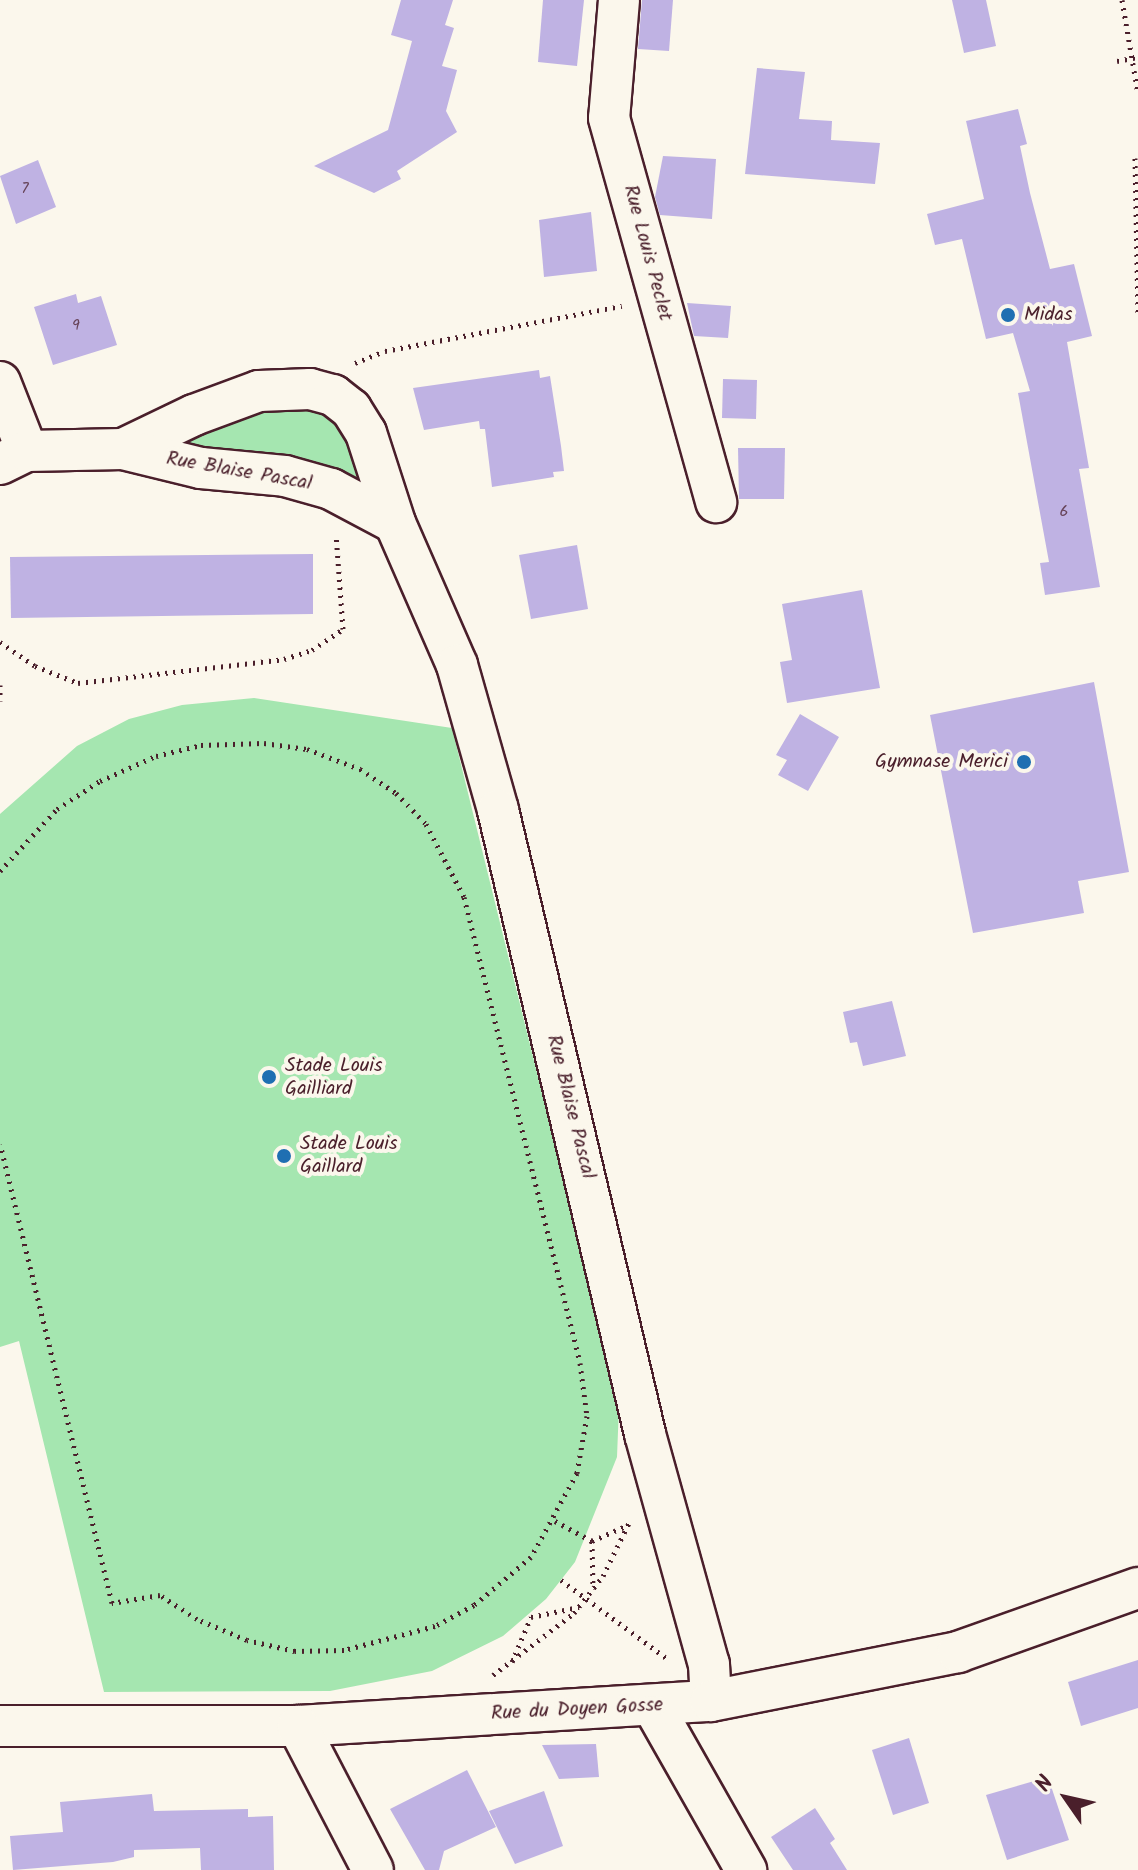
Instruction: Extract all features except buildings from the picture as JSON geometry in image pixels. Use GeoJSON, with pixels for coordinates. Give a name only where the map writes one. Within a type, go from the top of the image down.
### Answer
{"type":"FeatureCollection","features":[{"type":"Feature","properties":{"kind":"street","name":"Rue Louis Peclet"},"geometry":{"type":"LineString","coordinates":[[619,0],[609,118],[716,502]]}},
{"type":"Feature","properties":{"kind":"street","name":"Rue Blaise Pascal"},"geometry":{"type":"LineString","coordinates":[[0,382],[14,458],[123,449],[201,468],[285,476],[331,489],[395,523]]}},
{"type":"Feature","properties":{"kind":"street","name":"Rue Blaise Pascal"},"geometry":{"type":"LineString","coordinates":[[123,449],[194,415],[259,391],[310,389],[333,395],[351,409],[366,433],[395,523],[457,665],[498,810],[645,1434],[709,1664],[711,1701]]}},
{"type":"Feature","properties":{"kind":"street","name":"Rue du Doyen Gosse"},"geometry":{"type":"LineString","coordinates":[[0,1726],[298,1726],[711,1701],[958,1652],[1138,1588]]}},
{"type":"Feature","properties":{"kind":"street"},"geometry":{"type":"LineString","coordinates":[[653,1706],[746,1870]]}},
{"type":"Feature","properties":{"kind":"street"},"geometry":{"type":"LineString","coordinates":[[298,1726],[373,1870]]}},
{"type":"Feature","properties":{"kind":"path"},"geometry":{"type":"LineString","coordinates":[[1122,0],[1135,58],[1138,94]]}},
{"type":"Feature","properties":{"kind":"path"},"geometry":{"type":"LineString","coordinates":[[1117,61],[1135,58]]}},
{"type":"Feature","properties":{"kind":"path"},"geometry":{"type":"LineString","coordinates":[[1135,158],[1138,314]]}},
{"type":"Feature","properties":{"kind":"path"},"geometry":{"type":"LineString","coordinates":[[333,395],[355,363],[385,351],[659,299]]}},
{"type":"Feature","properties":{"kind":"path"},"geometry":{"type":"LineString","coordinates":[[0,642],[35,666],[78,683],[284,659],[312,650],[343,629],[345,615],[331,489]]}},
{"type":"Feature","properties":{"kind":"path"},"geometry":{"type":"LineString","coordinates":[[0,685],[0,701]]}},
{"type":"Feature","properties":{"kind":"path"},"geometry":{"type":"LineString","coordinates":[[0,871],[57,809],[100,781],[156,756],[201,745],[264,743],[307,749],[360,769],[396,793],[426,824],[464,897],[580,1363],[587,1416],[577,1473],[555,1521],[513,1576],[474,1605],[420,1631],[344,1650],[295,1651],[247,1640],[197,1619],[160,1595],[112,1603],[0,1144]]}},
{"type":"Feature","properties":{"kind":"path"},"geometry":{"type":"LineString","coordinates":[[487,1679],[579,1607],[593,1589],[632,1514]]}},
{"type":"Feature","properties":{"kind":"path"},"geometry":{"type":"LineString","coordinates":[[555,1521],[592,1541]]}},
{"type":"Feature","properties":{"kind":"path"},"geometry":{"type":"LineString","coordinates":[[592,1541],[629,1524]]}},
{"type":"Feature","properties":{"kind":"path"},"geometry":{"type":"LineString","coordinates":[[592,1541],[593,1589]]}},
{"type":"Feature","properties":{"kind":"path"},"geometry":{"type":"LineString","coordinates":[[561,1580],[672,1662]]}},
{"type":"Feature","properties":{"kind":"path"},"geometry":{"type":"LineString","coordinates":[[511,1663],[530,1616],[579,1607]]}},
{"type":"Feature","properties":{"kind":"green space"},"geometry":{"type":"Polygon","coordinates":[[[315,405],[339,418],[366,478],[361,489],[186,444],[190,431],[268,407],[315,405]]]}},
{"type":"Feature","properties":{"kind":"green space","name":"Stade Louis Gailliard"},"geometry":{"type":"Polygon","coordinates":[[[254,698],[452,728],[619,1406],[617,1457],[575,1562],[546,1599],[503,1636],[432,1671],[330,1691],[104,1692],[19,1341],[0,1347],[0,814],[77,746],[129,719],[182,705],[254,698]]]}},
{"type":"Feature","properties":{"kind":"place","name":"Midas"},"geometry":{"type":"Point","coordinates":[1008,315]}},
{"type":"Feature","properties":{"kind":"place","name":"Gymnase Merici"},"geometry":{"type":"Point","coordinates":[1024,762]}},
{"type":"Feature","properties":{"kind":"place","name":"Stade Louis Gailliard"},"geometry":{"type":"Point","coordinates":[269,1077]}},
{"type":"Feature","properties":{"kind":"place","name":"Stade Louis Gaillard"},"geometry":{"type":"Point","coordinates":[284,1156]}}]}
